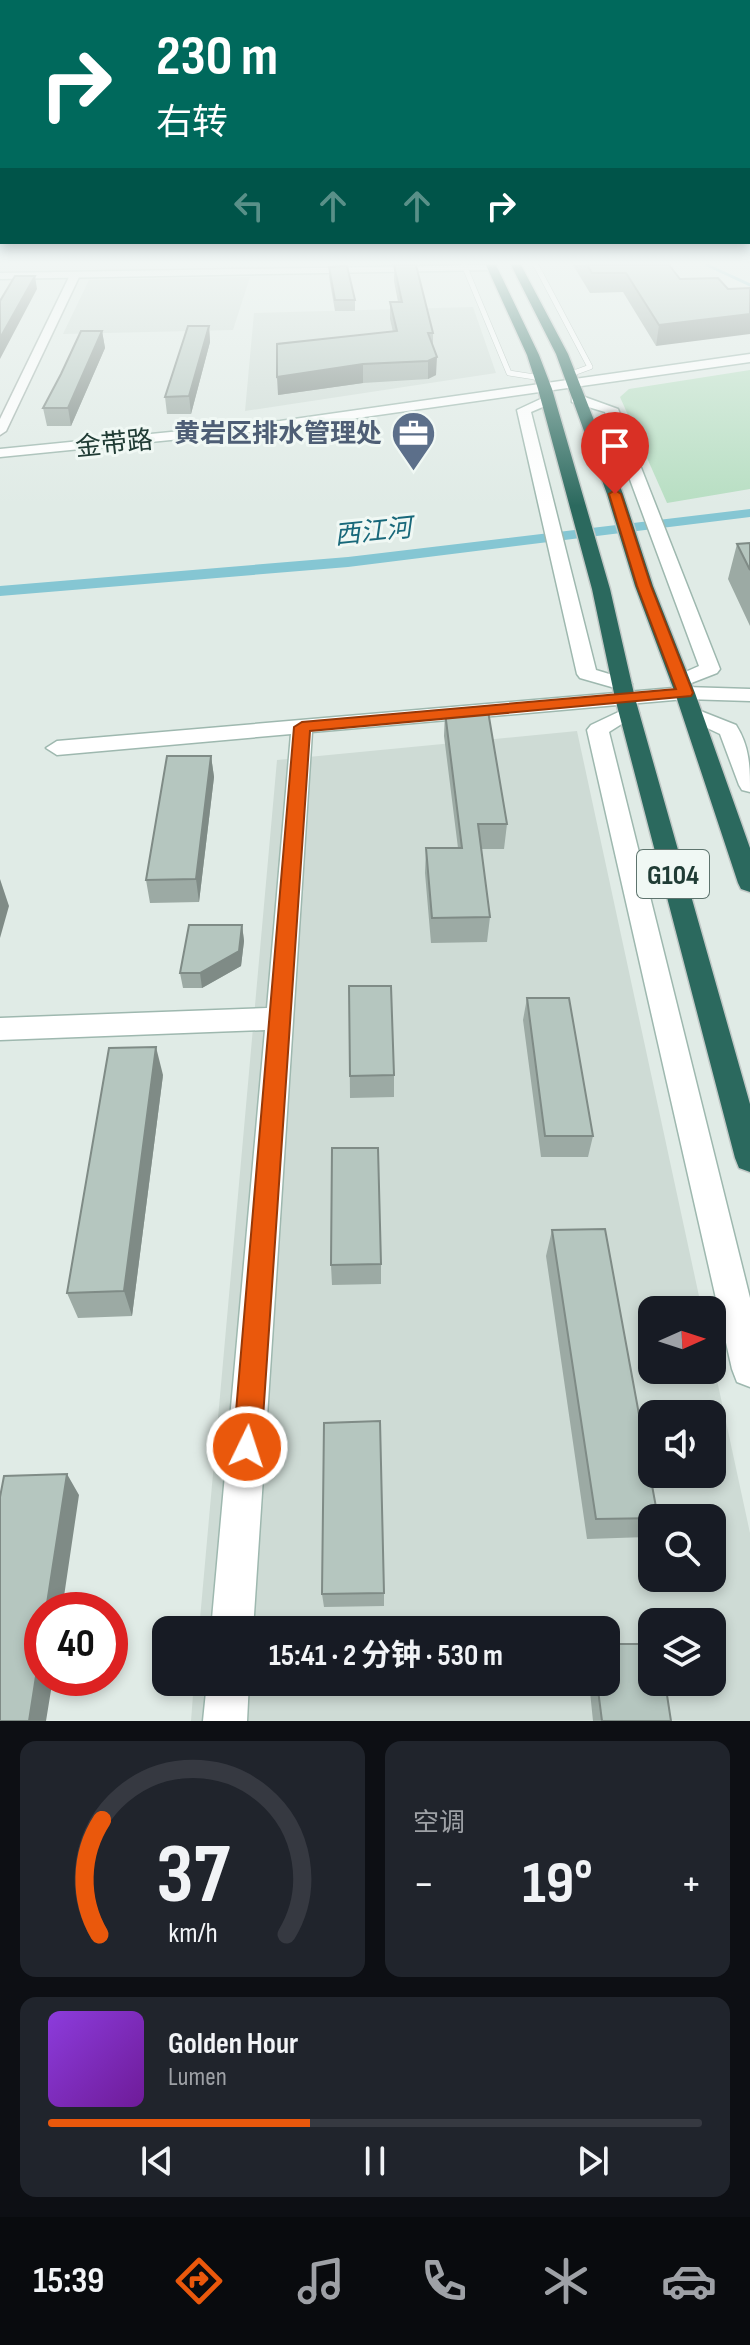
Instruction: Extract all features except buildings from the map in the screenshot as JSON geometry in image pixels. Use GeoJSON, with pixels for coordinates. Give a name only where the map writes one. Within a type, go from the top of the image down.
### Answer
{"type":"FeatureCollection","features":[{"type":"Feature","properties":{"kind":"highway"},"geometry":{"type":"LineString","coordinates":[[525,345],[544,389]]}},
{"type":"Feature","properties":{"kind":"highway"},"geometry":{"type":"LineString","coordinates":[[558,345],[572,386]]}},
{"type":"Feature","properties":{"kind":"highway","name":"G104"},"geometry":{"type":"LineString","coordinates":[[572,386],[615,494],[644,586],[693,714],[750,883]]}},
{"type":"Feature","properties":{"kind":"highway","name":"G104"},"geometry":{"type":"LineString","coordinates":[[544,389],[601,589],[626,699],[750,1158]]}},
{"type":"Feature","properties":{"kind":"street"},"geometry":{"type":"LineString","coordinates":[[0,431],[41,345]]}},
{"type":"Feature","properties":{"kind":"street","name":"金带路"},"geometry":{"type":"LineString","coordinates":[[0,453],[280,425],[572,386],[750,358]]}},
{"type":"Feature","properties":{"kind":"street"},"geometry":{"type":"LineString","coordinates":[[572,386],[611,409],[710,669],[683,687]]}},
{"type":"Feature","properties":{"kind":"street"},"geometry":{"type":"LineString","coordinates":[[544,389],[524,410],[587,674],[626,699]]}},
{"type":"Feature","properties":{"kind":"street"},"geometry":{"type":"LineString","coordinates":[[57,748],[626,699],[683,687],[750,695]]}},
{"type":"Feature","properties":{"kind":"street"},"geometry":{"type":"LineString","coordinates":[[626,699],[598,730],[750,1369]]}},
{"type":"Feature","properties":{"kind":"street"},"geometry":{"type":"LineString","coordinates":[[693,714],[729,730],[750,785]]}},
{"type":"Feature","properties":{"kind":"street"},"geometry":{"type":"LineString","coordinates":[[233,1616],[302,727]]}},
{"type":"Feature","properties":{"kind":"street"},"geometry":{"type":"LineString","coordinates":[[0,1029],[280,1018]]}},
{"type":"Feature","properties":{"kind":"street"},"geometry":{"type":"LineString","coordinates":[[225,1721],[227,1696]]}},
{"type":"Feature","properties":{"kind":"lane"},"geometry":{"type":"LineString","coordinates":[[497,345],[509,373],[544,389]]}},
{"type":"Feature","properties":{"kind":"lane"},"geometry":{"type":"LineString","coordinates":[[572,386],[590,367],[579,345]]}},
{"type":"Feature","properties":{"kind":"shaded area"},"geometry":{"type":"Polygon","coordinates":[[[251,345],[486,345],[496,373],[245,411],[251,345]]]}},
{"type":"Feature","properties":{"kind":"shaded area"},"geometry":{"type":"Polygon","coordinates":[[[577,731],[699,1296],[638,1296],[638,1384],[718,1384],[721,1400],[638,1400],[638,1488],[726,1488],[726,1422],[750,1533],[750,1721],[191,1721],[193,1696],[620,1696],[620,1616],[200,1616],[277,760],[577,731]]]}},
{"type":"Feature","properties":{"kind":"green space"},"geometry":{"type":"Polygon","coordinates":[[[750,370],[750,489],[667,503],[620,397],[629,389],[750,370]]]}},
{"type":"Feature","properties":{"kind":"waterway","name":"西江河"},"geometry":{"type":"LineString","coordinates":[[0,591],[348,562],[750,513]]}},
{"type":"Feature","properties":{"kind":"place","name":"黄岩区排水管理处"},"geometry":{"type":"Point","coordinates":[413,472]}},
{"type":"Feature","properties":{"kind":"route"},"geometry":{"type":"LineString","coordinates":[[247,1447],[302,727],[685,693],[644,586],[615,494]]}}]}
